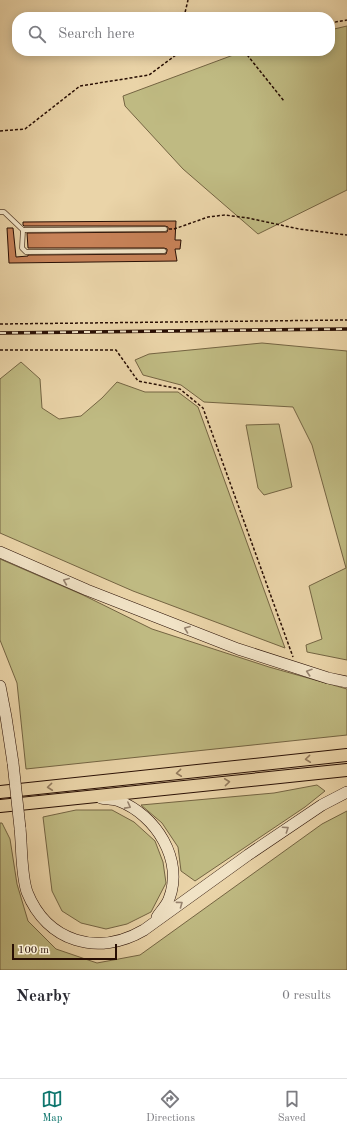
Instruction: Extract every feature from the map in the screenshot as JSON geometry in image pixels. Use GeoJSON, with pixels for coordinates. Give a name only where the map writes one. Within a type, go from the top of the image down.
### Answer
{"type":"FeatureCollection","features":[{"type":"Feature","properties":{"kind":"main road"},"geometry":{"type":"LineString","coordinates":[[0,552],[87,590],[238,649],[328,678],[347,682]]}},
{"type":"Feature","properties":{"kind":"main road"},"geometry":{"type":"LineString","coordinates":[[0,686],[13,763],[24,878],[27,891],[38,912],[54,929],[75,940],[95,943],[115,942],[138,933],[248,855],[322,805],[347,792]]}},
{"type":"Feature","properties":{"kind":"main road"},"geometry":{"type":"LineString","coordinates":[[0,792],[347,755]]}},
{"type":"Feature","properties":{"kind":"main road"},"geometry":{"type":"LineString","coordinates":[[0,806],[347,770]]}},
{"type":"Feature","properties":{"kind":"main road"},"geometry":{"type":"LineString","coordinates":[[77,798],[103,798],[117,800],[123,803],[144,816],[154,826],[164,842],[171,860],[173,880],[172,891],[166,904],[148,927]]}},
{"type":"Feature","properties":{"kind":"lane"},"geometry":{"type":"LineString","coordinates":[[0,212],[4,212],[23,230],[165,229]]}},
{"type":"Feature","properties":{"kind":"lane"},"geometry":{"type":"LineString","coordinates":[[23,230],[22,248],[26,252],[164,251]]}},
{"type":"Feature","properties":{"kind":"path"},"geometry":{"type":"LineString","coordinates":[[185,12],[188,0]]}},
{"type":"Feature","properties":{"kind":"path"},"geometry":{"type":"LineString","coordinates":[[335,22],[347,20]]}},
{"type":"Feature","properties":{"kind":"path"},"geometry":{"type":"LineString","coordinates":[[0,131],[25,129],[80,86],[149,75],[175,56]]}},
{"type":"Feature","properties":{"kind":"path"},"geometry":{"type":"LineString","coordinates":[[248,56],[284,101]]}},
{"type":"Feature","properties":{"kind":"path"},"geometry":{"type":"LineString","coordinates":[[165,229],[174,229],[208,217],[225,215],[248,218],[299,229],[347,235]]}},
{"type":"Feature","properties":{"kind":"path"},"geometry":{"type":"LineString","coordinates":[[0,324],[347,320]]}},
{"type":"Feature","properties":{"kind":"path"},"geometry":{"type":"LineString","coordinates":[[0,350],[116,350],[138,381],[180,389],[203,408],[298,668]]}},
{"type":"Feature","properties":{"kind":"shaded area"},"geometry":{"type":"Polygon","coordinates":[[[347,26],[347,190],[258,234],[183,169],[125,106],[123,96],[231,56],[335,56],[335,29],[347,26]]]}},
{"type":"Feature","properties":{"kind":"shaded area"},"geometry":{"type":"Polygon","coordinates":[[[262,343],[347,351],[347,660],[307,652],[306,645],[322,639],[309,586],[346,568],[312,445],[293,407],[204,402],[181,385],[143,375],[135,360],[149,354],[262,343]]]}},
{"type":"Feature","properties":{"kind":"shaded area"},"geometry":{"type":"Polygon","coordinates":[[[21,362],[40,379],[42,408],[59,419],[81,416],[102,398],[117,382],[145,392],[178,392],[198,407],[285,648],[133,591],[0,533],[0,379],[21,362]]]}},
{"type":"Feature","properties":{"kind":"shaded area"},"geometry":{"type":"Polygon","coordinates":[[[279,424],[292,487],[264,495],[258,488],[246,425],[279,424]]]}},
{"type":"Feature","properties":{"kind":"shaded area"},"geometry":{"type":"Polygon","coordinates":[[[0,559],[83,595],[152,629],[269,667],[347,689],[347,735],[26,769],[17,683],[0,640],[0,559]]]}},
{"type":"Feature","properties":{"kind":"shaded area"},"geometry":{"type":"Polygon","coordinates":[[[317,785],[325,791],[305,807],[195,881],[181,871],[178,847],[162,823],[141,805],[274,793],[317,785]]]}},
{"type":"Feature","properties":{"kind":"shaded area"},"geometry":{"type":"Polygon","coordinates":[[[76,810],[112,810],[134,822],[155,841],[163,862],[166,883],[151,912],[127,924],[106,929],[81,923],[62,911],[52,891],[43,817],[76,810]]]}},
{"type":"Feature","properties":{"kind":"shaded area"},"geometry":{"type":"Polygon","coordinates":[[[347,811],[347,970],[0,970],[0,823],[2,823],[10,839],[17,884],[28,921],[56,949],[97,963],[140,955],[322,824],[347,811]]]}},
{"type":"Feature","properties":{"kind":"building"},"geometry":{"type":"Polygon","coordinates":[[[176,221],[175,240],[181,240],[180,249],[175,249],[177,261],[9,263],[7,228],[13,228],[16,257],[28,255],[166,254],[167,251],[167,249],[164,248],[28,248],[27,233],[167,232],[168,227],[24,226],[23,222],[176,221]]]}},
{"type":"Feature","properties":{"kind":"railway"},"geometry":{"type":"LineString","coordinates":[[0,333],[347,329]]}}]}
